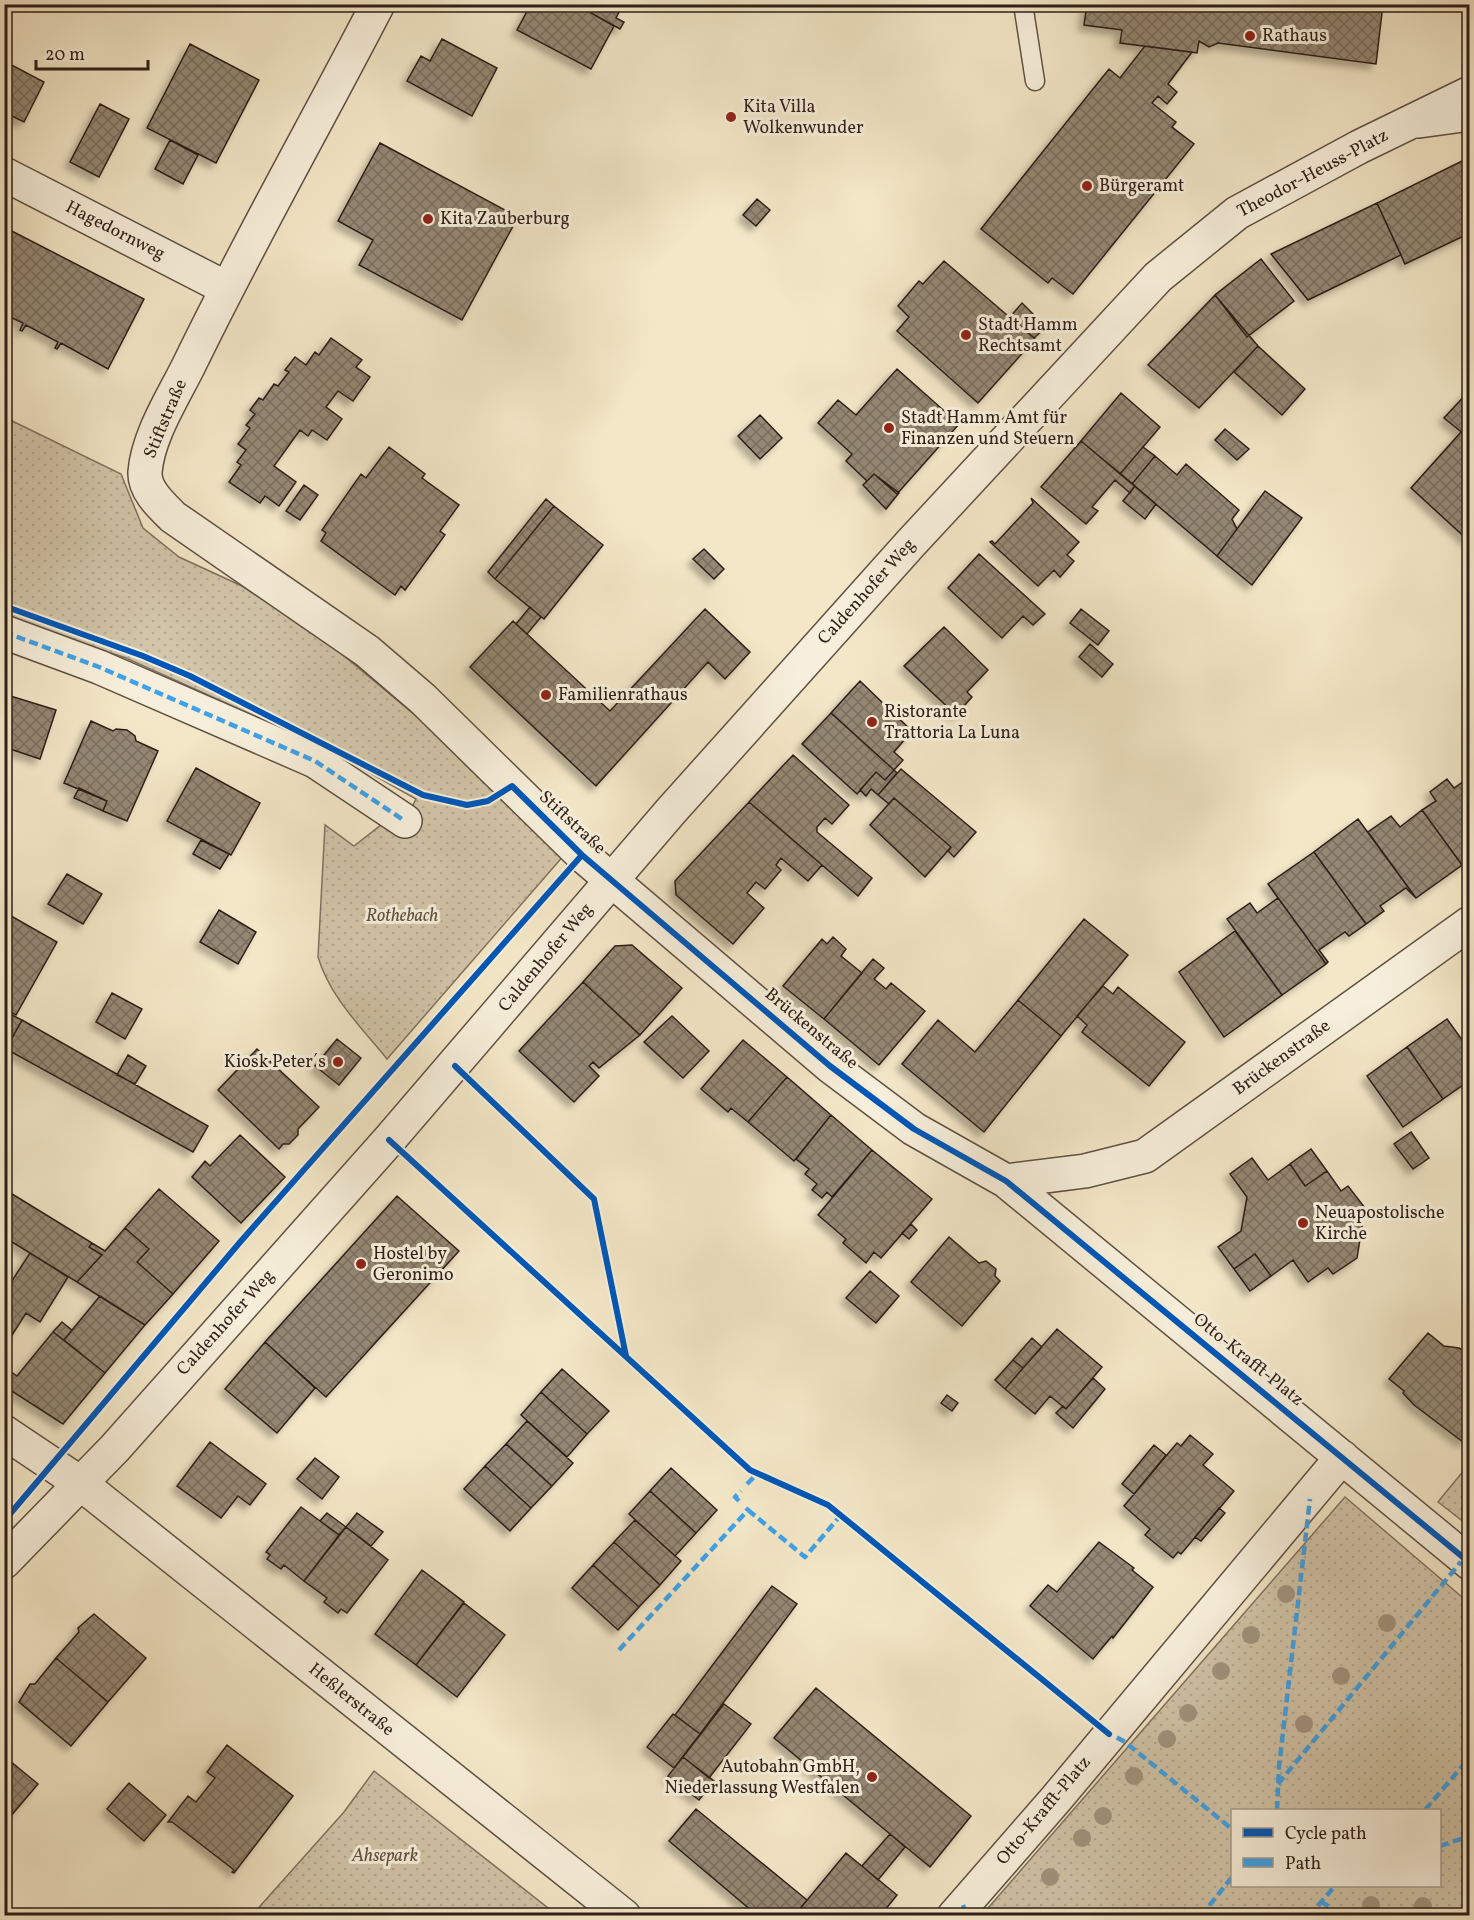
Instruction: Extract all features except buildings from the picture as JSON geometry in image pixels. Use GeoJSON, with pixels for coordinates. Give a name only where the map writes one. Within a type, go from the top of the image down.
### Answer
{"type":"FeatureCollection","features":[{"type":"Feature","properties":{"kind":"street","name":"Stiftstraße"},"geometry":{"type":"LineString","coordinates":[[378,4],[226,288],[147,455],[145,477],[149,488],[172,517],[367,651],[423,699],[582,855],[612,880]]}},
{"type":"Feature","properties":{"kind":"street","name":"Theodor-Heuss-Platz"},"geometry":{"type":"LineString","coordinates":[[1086,352],[1158,277],[1237,213],[1470,93]]}},
{"type":"Feature","properties":{"kind":"street","name":"Theodor-Heuss-Platz"},"geometry":{"type":"LineString","coordinates":[[1412,122],[1470,114]]}},
{"type":"Feature","properties":{"kind":"street","name":"Hagedornweg"},"geometry":{"type":"LineString","coordinates":[[4,174],[226,288]]}},
{"type":"Feature","properties":{"kind":"street","name":"Caldenhofer Weg"},"geometry":{"type":"LineString","coordinates":[[4,1562],[115,1448],[389,1140],[612,880],[910,543],[1086,352]]}},
{"type":"Feature","properties":{"kind":"street"},"geometry":{"type":"LineString","coordinates":[[4,632],[99,667],[315,761],[405,820]]}},
{"type":"Feature","properties":{"kind":"street","name":"Brückenstraße"},"geometry":{"type":"LineString","coordinates":[[612,880],[849,1080],[914,1129],[1006,1181],[1085,1172],[1145,1156],[1470,923]]}},
{"type":"Feature","properties":{"kind":"street","name":"Otto-Krafft-Platz"},"geometry":{"type":"LineString","coordinates":[[1006,1181],[1470,1563]]}},
{"type":"Feature","properties":{"kind":"street","name":"Heßlerstraße"},"geometry":{"type":"LineString","coordinates":[[4,1432],[80,1483],[624,1916]]}},
{"type":"Feature","properties":{"kind":"street","name":"Otto-Krafft-Platz"},"geometry":{"type":"LineString","coordinates":[[954,1916],[1056,1799],[1342,1458]]}},
{"type":"Feature","properties":{"kind":"lane"},"geometry":{"type":"LineString","coordinates":[[1023,4],[1035,81]]}},
{"type":"Feature","properties":{"kind":"green space","name":"Rothebach"},"geometry":{"type":"Polygon","coordinates":[[[4,417],[121,474],[143,528],[179,557],[242,586],[331,645],[422,721],[565,854],[387,1059],[338,998],[323,972],[318,957],[325,825],[354,846],[381,825],[398,834],[416,799],[326,748],[126,658],[5,618],[4,417]]]}},
{"type":"Feature","properties":{"kind":"green space"},"geometry":{"type":"Polygon","coordinates":[[[1469,1464],[1469,1526],[1438,1502],[1469,1464]]]}},
{"type":"Feature","properties":{"kind":"green space"},"geometry":{"type":"Polygon","coordinates":[[[1345,1497],[1469,1603],[1469,1915],[982,1915],[1345,1497]]]}},
{"type":"Feature","properties":{"kind":"green space","name":"Ahsepark"},"geometry":{"type":"Polygon","coordinates":[[[374,1771],[557,1915],[252,1915],[344,1812],[374,1771]]]}},
{"type":"Feature","properties":{"kind":"marked path"},"geometry":{"type":"LineString","coordinates":[[4,632],[99,667],[315,761],[405,821]]}},
{"type":"Feature","properties":{"kind":"marked path"},"geometry":{"type":"LineString","coordinates":[[747,1484],[758,1473]]}},
{"type":"Feature","properties":{"kind":"marked path"},"geometry":{"type":"LineString","coordinates":[[739,1501],[735,1497],[741,1491]]}},
{"type":"Feature","properties":{"kind":"marked path"},"geometry":{"type":"LineString","coordinates":[[1277,1809],[1279,1767],[1310,1499]]}},
{"type":"Feature","properties":{"kind":"marked path"},"geometry":{"type":"LineString","coordinates":[[619,1650],[748,1510],[746,1508]]}},
{"type":"Feature","properties":{"kind":"marked path"},"geometry":{"type":"LineString","coordinates":[[748,1510],[805,1557],[841,1515]]}},
{"type":"Feature","properties":{"kind":"marked path"},"geometry":{"type":"LineString","coordinates":[[1278,1784],[1464,1558]]}},
{"type":"Feature","properties":{"kind":"marked path"},"geometry":{"type":"LineString","coordinates":[[1105,1731],[1125,1742],[1231,1828]]}},
{"type":"Feature","properties":{"kind":"marked path"},"geometry":{"type":"LineString","coordinates":[[1426,1809],[1470,1757]]}},
{"type":"Feature","properties":{"kind":"marked path"},"geometry":{"type":"LineString","coordinates":[[1441,1846],[1470,1836]]}},
{"type":"Feature","properties":{"kind":"marked path"},"geometry":{"type":"LineString","coordinates":[[1201,1916],[1231,1878]]}},
{"type":"Feature","properties":{"kind":"marked path"},"geometry":{"type":"LineString","coordinates":[[1309,1916],[1334,1887]]}},
{"type":"Feature","properties":{"kind":"marked path"},"geometry":{"type":"LineString","coordinates":[[1321,1901],[1341,1916]]}},
{"type":"Feature","properties":{"kind":"marked path"},"geometry":{"type":"LineString","coordinates":[[963,1905],[967,1916]]}},
{"type":"Feature","properties":{"kind":"cycle path"},"geometry":{"type":"LineString","coordinates":[[4,606],[143,656],[190,676],[423,795],[467,805],[488,801],[512,786],[582,855],[830,1066],[914,1129],[1006,1181],[1470,1563]]}},
{"type":"Feature","properties":{"kind":"cycle path"},"geometry":{"type":"LineString","coordinates":[[4,1521],[241,1241],[582,855]]}},
{"type":"Feature","properties":{"kind":"cycle path"},"geometry":{"type":"LineString","coordinates":[[455,1066],[594,1199],[626,1356]]}},
{"type":"Feature","properties":{"kind":"cycle path"},"geometry":{"type":"LineString","coordinates":[[389,1140],[750,1470],[828,1505],[1109,1734]]}},
{"type":"Feature","properties":{"kind":"place","name":"Rathaus"},"geometry":{"type":"Point","coordinates":[1250,36]}},
{"type":"Feature","properties":{"kind":"place","name":"Kita Villa Wolkenwunder"},"geometry":{"type":"Point","coordinates":[731,117]}},
{"type":"Feature","properties":{"kind":"place","name":"Bürgeramt"},"geometry":{"type":"Point","coordinates":[1087,186]}},
{"type":"Feature","properties":{"kind":"place","name":"Kita Zauberburg"},"geometry":{"type":"Point","coordinates":[428,219]}},
{"type":"Feature","properties":{"kind":"place","name":"Stadt Hamm Rechtsamt"},"geometry":{"type":"Point","coordinates":[966,335]}},
{"type":"Feature","properties":{"kind":"place","name":"Stadt Hamm Amt für Finanzen und Steuern"},"geometry":{"type":"Point","coordinates":[889,428]}},
{"type":"Feature","properties":{"kind":"place","name":"Familienrathaus"},"geometry":{"type":"Point","coordinates":[546,695]}},
{"type":"Feature","properties":{"kind":"place","name":"Ristorante Trattoria La Luna"},"geometry":{"type":"Point","coordinates":[872,722]}},
{"type":"Feature","properties":{"kind":"place","name":"Kiosk Peter´s"},"geometry":{"type":"Point","coordinates":[338,1062]}},
{"type":"Feature","properties":{"kind":"place","name":"Neuapostolische Kirche"},"geometry":{"type":"Point","coordinates":[1303,1223]}},
{"type":"Feature","properties":{"kind":"place","name":"Hostel by Geronimo"},"geometry":{"type":"Point","coordinates":[361,1264]}},
{"type":"Feature","properties":{"kind":"place","name":"Autobahn GmbH, Niederlassung Westfalen"},"geometry":{"type":"Point","coordinates":[872,1777]}}]}
